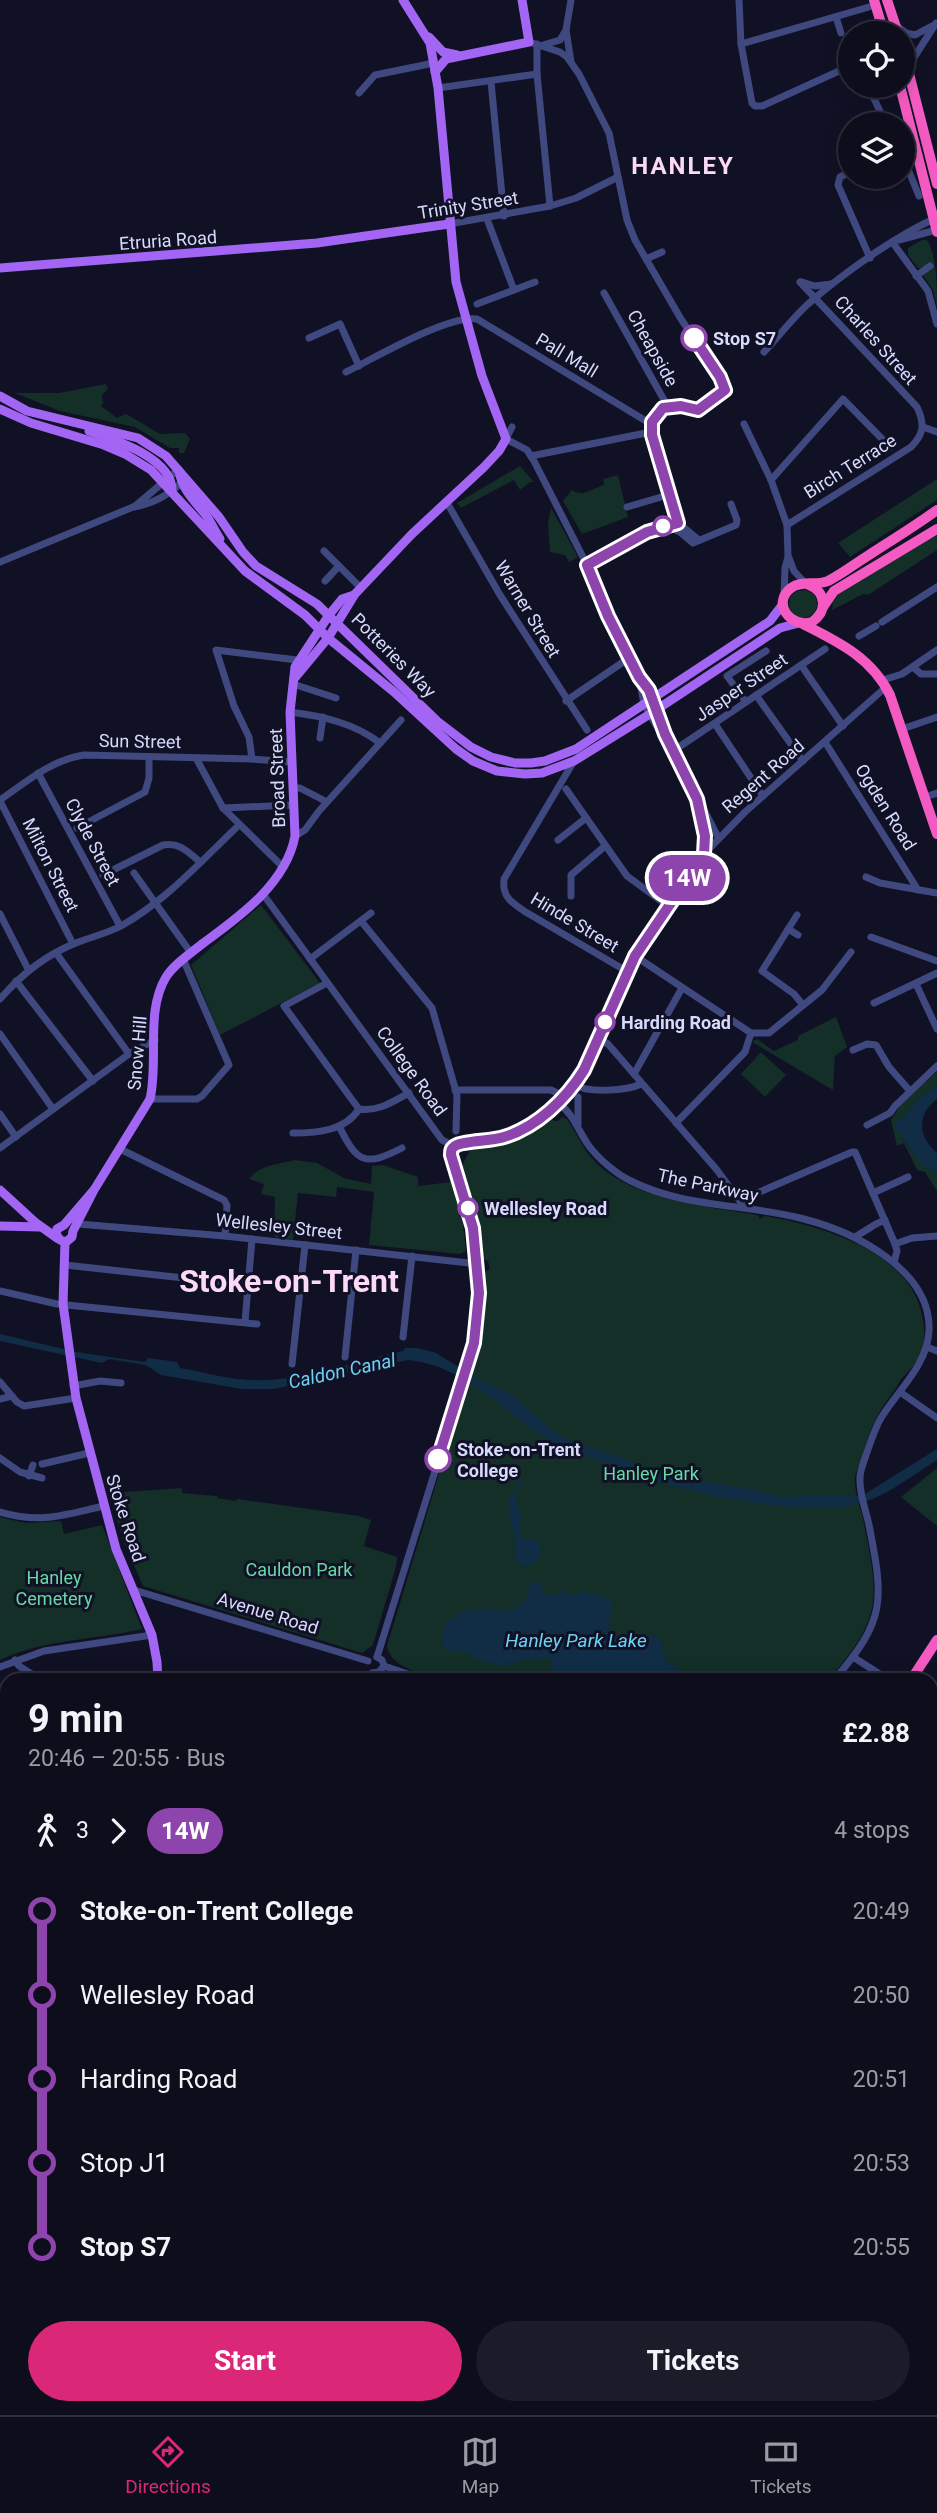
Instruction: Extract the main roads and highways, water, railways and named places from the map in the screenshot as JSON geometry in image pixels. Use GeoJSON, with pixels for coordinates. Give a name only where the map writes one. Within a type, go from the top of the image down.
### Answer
{"type":"FeatureCollection","features":[{"type":"Feature","properties":{"kind":"highway"},"geometry":{"type":"LineString","coordinates":[[887,0],[894,21]]}},
{"type":"Feature","properties":{"kind":"highway"},"geometry":{"type":"LineString","coordinates":[[871,3],[879,21]]}},
{"type":"Feature","properties":{"kind":"highway"},"geometry":{"type":"LineString","coordinates":[[915,97],[937,184]]}},
{"type":"Feature","properties":{"kind":"highway"},"geometry":{"type":"LineString","coordinates":[[903,98],[936,226]]}},
{"type":"Feature","properties":{"kind":"highway"},"geometry":{"type":"LineString","coordinates":[[937,510],[827,581],[796,585],[790,589],[783,602],[789,618],[837,643],[869,664],[885,684],[937,834]]}},
{"type":"Feature","properties":{"kind":"highway"},"geometry":{"type":"LineString","coordinates":[[801,624],[815,620],[834,591],[937,530]]}},
{"type":"Feature","properties":{"kind":"highway"},"geometry":{"type":"LineString","coordinates":[[807,584],[820,594],[828,631],[837,643]]}},
{"type":"Feature","properties":{"kind":"highway"},"geometry":{"type":"LineString","coordinates":[[916,1673],[937,1640]]}},
{"type":"Feature","properties":{"kind":"main road"},"geometry":{"type":"LineString","coordinates":[[403,0],[425,33],[443,52],[458,55]]}},
{"type":"Feature","properties":{"kind":"main road"},"geometry":{"type":"LineString","coordinates":[[435,67],[443,60],[458,55],[534,41],[522,0]]}},
{"type":"Feature","properties":{"kind":"main road"},"geometry":{"type":"LineString","coordinates":[[425,33],[438,88],[449,225]]}},
{"type":"Feature","properties":{"kind":"main road","name":"Trinity Street"},"geometry":{"type":"LineString","coordinates":[[317,243],[449,225]]}},
{"type":"Feature","properties":{"kind":"main road","name":"Broad Street"},"geometry":{"type":"LineString","coordinates":[[294,681],[338,624],[358,591],[446,501],[484,467],[506,439],[482,378],[456,282],[449,225]]}},
{"type":"Feature","properties":{"kind":"main road","name":"Etruria Road"},"geometry":{"type":"LineString","coordinates":[[0,270],[317,243]]}},
{"type":"Feature","properties":{"kind":"main road","name":"Potteries Way"},"geometry":{"type":"LineString","coordinates":[[0,396],[27,411],[138,438],[166,456],[256,566],[317,604],[450,732],[480,752],[504,761],[531,763],[558,756],[589,741],[770,621],[783,602]]}},
{"type":"Feature","properties":{"kind":"main road"},"geometry":{"type":"LineString","coordinates":[[0,409],[31,423],[104,444],[168,480]]}},
{"type":"Feature","properties":{"kind":"main road"},"geometry":{"type":"LineString","coordinates":[[27,411],[121,442],[162,467],[181,504],[245,572],[306,615],[318,629]]}},
{"type":"Feature","properties":{"kind":"main road"},"geometry":{"type":"LineString","coordinates":[[184,480],[189,497],[206,515],[227,550]]}},
{"type":"Feature","properties":{"kind":"main road","name":"Broad Street"},"geometry":{"type":"LineString","coordinates":[[161,988],[167,975],[183,959],[263,894],[283,867],[293,847],[295,836],[290,712],[298,660],[318,629],[342,600],[358,591]]}},
{"type":"Feature","properties":{"kind":"main road","name":"Potteries Way"},"geometry":{"type":"LineString","coordinates":[[318,629],[473,761],[497,771],[524,774],[542,773],[574,761],[780,628],[801,624]]}},
{"type":"Feature","properties":{"kind":"main road","name":"Snow Hill"},"geometry":{"type":"LineString","coordinates":[[61,1240],[71,1239],[94,1190],[150,1099],[157,1006],[161,988]]}},
{"type":"Feature","properties":{"kind":"main road"},"geometry":{"type":"LineString","coordinates":[[0,1190],[61,1240]]}},
{"type":"Feature","properties":{"kind":"main road","name":"Snow Hill"},"geometry":{"type":"LineString","coordinates":[[62,1226],[94,1190]]}},
{"type":"Feature","properties":{"kind":"main road"},"geometry":{"type":"LineString","coordinates":[[3,1225],[19,1222],[21,1209]]}},
{"type":"Feature","properties":{"kind":"main road"},"geometry":{"type":"LineString","coordinates":[[32,1218],[75,1227]]}},
{"type":"Feature","properties":{"kind":"main road"},"geometry":{"type":"LineString","coordinates":[[3,1225],[42,1227]]}},
{"type":"Feature","properties":{"kind":"main road","name":"Stoke Road"},"geometry":{"type":"LineString","coordinates":[[62,1226],[56,1232],[61,1240],[65,1265],[63,1304],[73,1386],[116,1549],[152,1635],[158,1673]]}},
{"type":"Feature","properties":{"kind":"water"},"geometry":{"type":"Polygon","coordinates":[[[937,1085],[937,1099],[925,1112],[922,1126],[926,1140],[937,1153],[937,1174],[919,1161],[895,1127],[897,1121],[905,1117],[917,1100],[937,1085]]]}},
{"type":"Feature","properties":{"kind":"water","name":"Caldon Canal"},"geometry":{"type":"Polygon","coordinates":[[[0,1334],[76,1352],[145,1362],[148,1358],[177,1362],[180,1368],[255,1380],[301,1376],[403,1351],[405,1348],[418,1348],[436,1353],[473,1376],[512,1395],[556,1433],[571,1441],[661,1471],[684,1483],[711,1482],[777,1497],[852,1497],[865,1494],[937,1449],[937,1460],[887,1492],[853,1505],[810,1508],[760,1504],[669,1485],[574,1451],[545,1437],[464,1379],[428,1364],[408,1360],[274,1389],[242,1389],[161,1375],[146,1365],[109,1359],[102,1363],[0,1341],[0,1334]]]}},
{"type":"Feature","properties":{"kind":"water"},"geometry":{"type":"Polygon","coordinates":[[[513,1468],[517,1468],[521,1487],[515,1496],[521,1513],[520,1532],[523,1539],[537,1539],[540,1546],[539,1558],[532,1565],[520,1564],[514,1560],[516,1542],[509,1510],[509,1496],[519,1487],[513,1468]]]}},
{"type":"Feature","properties":{"kind":"water","name":"Hanley Park Lake"},"geometry":{"type":"Polygon","coordinates":[[[530,1583],[541,1583],[543,1593],[552,1596],[562,1591],[577,1596],[579,1592],[585,1591],[611,1600],[613,1605],[608,1622],[611,1623],[607,1634],[613,1636],[629,1633],[658,1637],[661,1639],[664,1659],[683,1673],[549,1673],[552,1661],[548,1658],[527,1659],[501,1667],[489,1662],[479,1662],[471,1653],[446,1650],[442,1637],[444,1630],[457,1615],[475,1609],[506,1610],[518,1607],[525,1600],[530,1583]]]}},
{"type":"Feature","properties":{"kind":"place","name":"Stop S7"},"geometry":{"type":"Point","coordinates":[694,338]}},
{"type":"Feature","properties":{"kind":"place","name":"Harding Road"},"geometry":{"type":"Point","coordinates":[605,1022]}},
{"type":"Feature","properties":{"kind":"place","name":"Wellesley Road"},"geometry":{"type":"Point","coordinates":[468,1208]}},
{"type":"Feature","properties":{"kind":"place","name":"Stoke-on-Trent College"},"geometry":{"type":"Point","coordinates":[438,1459]}},
{"type":"Feature","properties":{"kind":"district","name":"HANLEY"},"geometry":{"type":"Point","coordinates":[683,166]}},
{"type":"Feature","properties":{"kind":"district","name":"Stoke-on-Trent"},"geometry":{"type":"Point","coordinates":[289,1281]}},
{"type":"Feature","properties":{"kind":"park label","name":"Hanley Park"},"geometry":{"type":"Point","coordinates":[651,1473]}},
{"type":"Feature","properties":{"kind":"park label","name":"Cauldon Park"},"geometry":{"type":"Point","coordinates":[299,1569]}},
{"type":"Feature","properties":{"kind":"park label","name":"Hanley Cemetery"},"geometry":{"type":"Point","coordinates":[54,1587]}}]}
